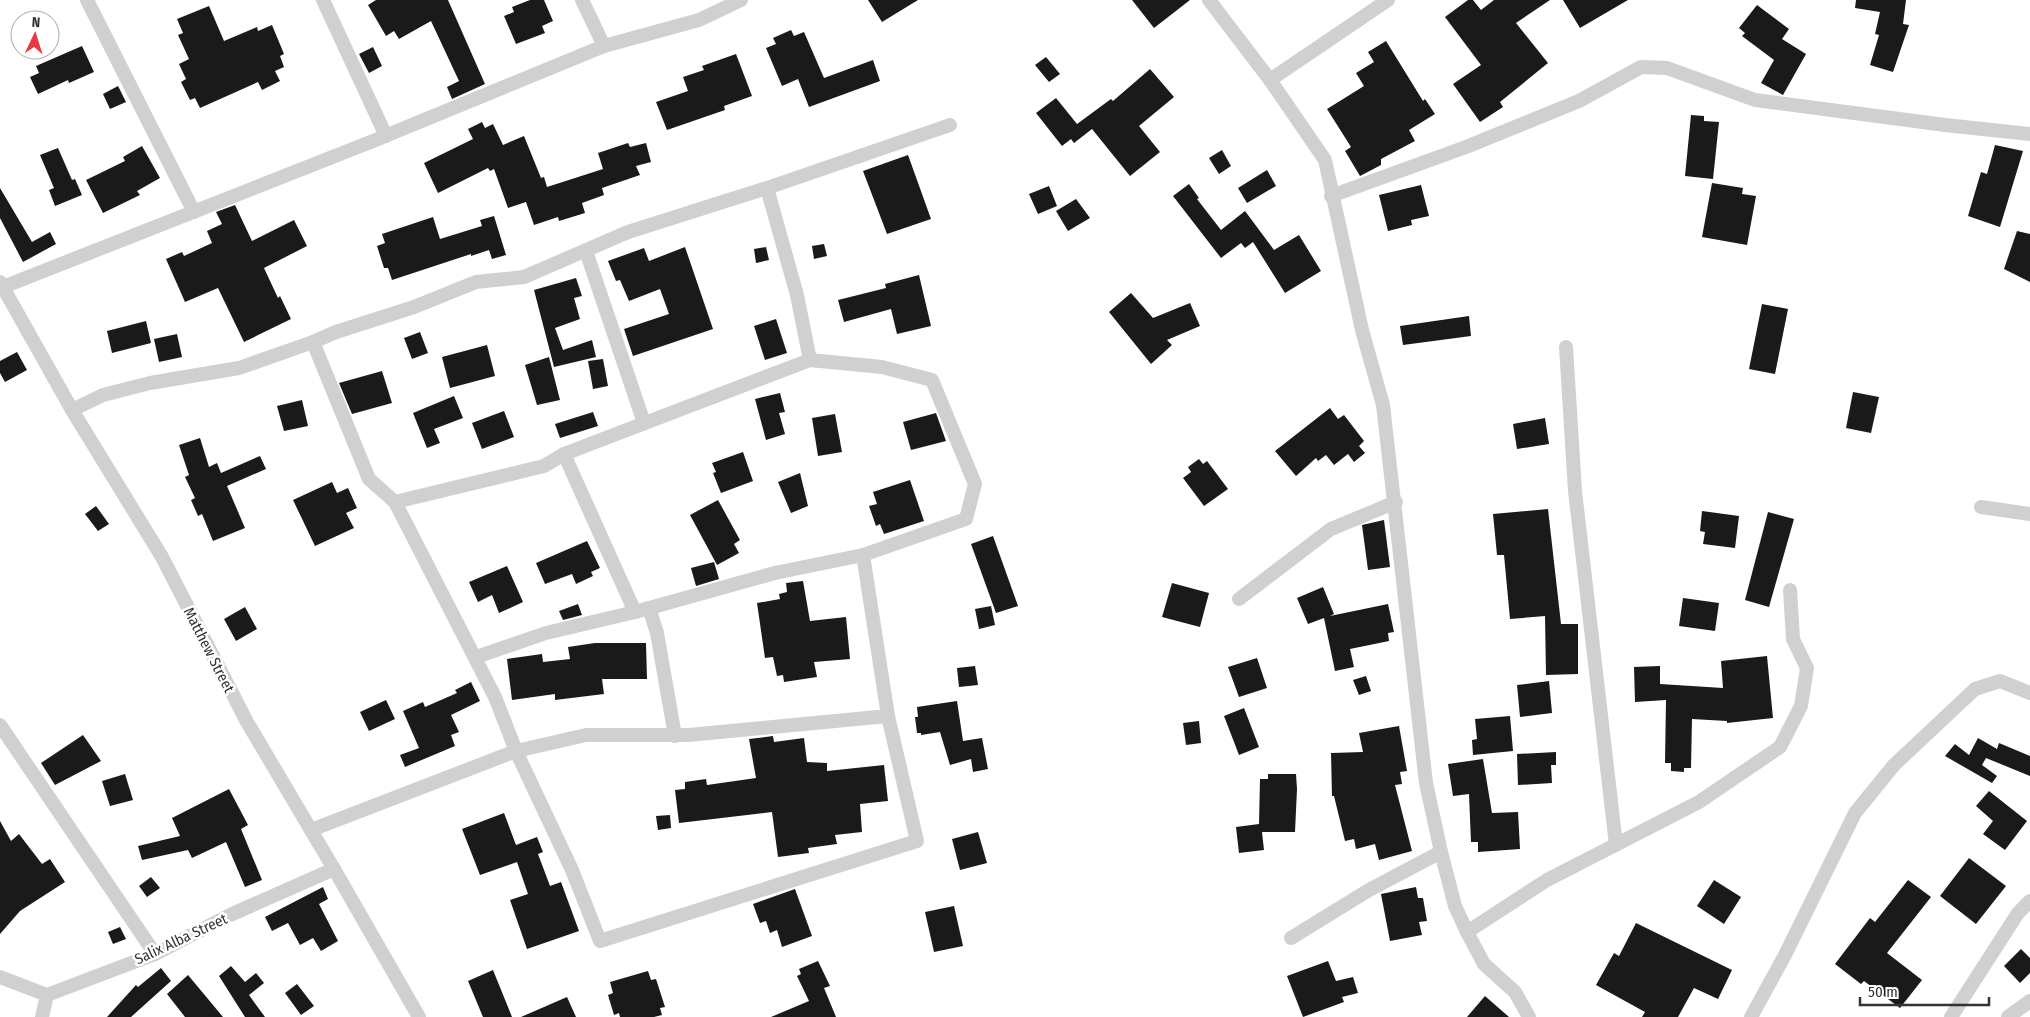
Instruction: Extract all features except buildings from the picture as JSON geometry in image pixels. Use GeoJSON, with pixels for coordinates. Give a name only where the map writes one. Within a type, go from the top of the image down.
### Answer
{"type":"FeatureCollection","features":[{"type":"Feature","properties":{"kind":"street"},"geometry":{"type":"LineString","coordinates":[[86,0],[194,212]]}},
{"type":"Feature","properties":{"kind":"street"},"geometry":{"type":"LineString","coordinates":[[323,0],[386,136]]}},
{"type":"Feature","properties":{"kind":"street"},"geometry":{"type":"LineString","coordinates":[[582,0],[604,46]]}},
{"type":"Feature","properties":{"kind":"street"},"geometry":{"type":"LineString","coordinates":[[1,285],[194,212],[386,136],[604,46],[699,20],[740,0]]}},
{"type":"Feature","properties":{"kind":"street"},"geometry":{"type":"LineString","coordinates":[[1209,0],[1270,80],[1325,160],[1362,330],[1383,405],[1396,502],[1426,783],[1441,852],[1455,906],[1484,964],[1515,992],[1529,1017]]}},
{"type":"Feature","properties":{"kind":"street"},"geometry":{"type":"LineString","coordinates":[[1270,80],[1388,0]]}},
{"type":"Feature","properties":{"kind":"street"},"geometry":{"type":"LineString","coordinates":[[1332,196],[1466,148],[1570,105],[1642,67],[1667,68],[1755,100],[1945,126],[2030,134]]}},
{"type":"Feature","properties":{"kind":"street"},"geometry":{"type":"LineString","coordinates":[[72,410],[104,395],[150,383],[239,368],[336,332],[414,307],[476,282],[524,277],[628,232],[767,188],[950,125]]}},
{"type":"Feature","properties":{"kind":"street"},"geometry":{"type":"LineString","coordinates":[[767,188],[797,295],[810,360]]}},
{"type":"Feature","properties":{"kind":"street"},"geometry":{"type":"LineString","coordinates":[[586,251],[644,423]]}},
{"type":"Feature","properties":{"kind":"street","name":"Matthew Street"},"geometry":{"type":"LineString","coordinates":[[1,285],[72,410],[162,557],[246,722],[334,869],[419,1017]]}},
{"type":"Feature","properties":{"kind":"street"},"geometry":{"type":"LineString","coordinates":[[313,342],[370,479],[395,502],[476,657],[495,697],[516,751],[572,870],[600,941],[916,841],[888,716],[863,555]]}},
{"type":"Feature","properties":{"kind":"street"},"geometry":{"type":"LineString","coordinates":[[1566,346],[1574,491],[1616,845]]}},
{"type":"Feature","properties":{"kind":"street"},"geometry":{"type":"LineString","coordinates":[[395,502],[544,466],[564,454],[810,360],[882,368],[932,380],[975,484],[966,520],[863,555],[775,573],[635,612],[546,633],[476,657]]}},
{"type":"Feature","properties":{"kind":"street"},"geometry":{"type":"LineString","coordinates":[[564,454],[635,612]]}},
{"type":"Feature","properties":{"kind":"street"},"geometry":{"type":"LineString","coordinates":[[1239,599],[1331,529],[1396,502]]}},
{"type":"Feature","properties":{"kind":"street"},"geometry":{"type":"LineString","coordinates":[[1981,507],[2030,514]]}},
{"type":"Feature","properties":{"kind":"street"},"geometry":{"type":"LineString","coordinates":[[1467,932],[1547,880],[1698,802],[1780,747],[1802,706],[1807,668],[1793,639],[1790,590]]}},
{"type":"Feature","properties":{"kind":"street"},"geometry":{"type":"LineString","coordinates":[[650,608],[657,633],[675,736]]}},
{"type":"Feature","properties":{"kind":"street"},"geometry":{"type":"LineString","coordinates":[[1751,1017],[1785,955],[1855,813],[1894,765],[1975,689],[2000,680],[2030,693]]}},
{"type":"Feature","properties":{"kind":"street"},"geometry":{"type":"LineString","coordinates":[[311,830],[516,751],[586,735],[675,736],[888,716]]}},
{"type":"Feature","properties":{"kind":"street"},"geometry":{"type":"LineString","coordinates":[[0,725],[155,954]]}},
{"type":"Feature","properties":{"kind":"street"},"geometry":{"type":"LineString","coordinates":[[1291,938],[1369,890],[1441,852]]}},
{"type":"Feature","properties":{"kind":"street","name":"Salix Alba Street"},"geometry":{"type":"LineString","coordinates":[[47,995],[155,954],[230,916],[334,869]]}},
{"type":"Feature","properties":{"kind":"street"},"geometry":{"type":"LineString","coordinates":[[1951,1017],[2018,913],[2030,901]]}},
{"type":"Feature","properties":{"kind":"street"},"geometry":{"type":"LineString","coordinates":[[0,977],[47,995],[42,1017]]}},
{"type":"Feature","properties":{"kind":"street"},"geometry":{"type":"LineString","coordinates":[[2008,1017],[2030,1001]]}}]}
